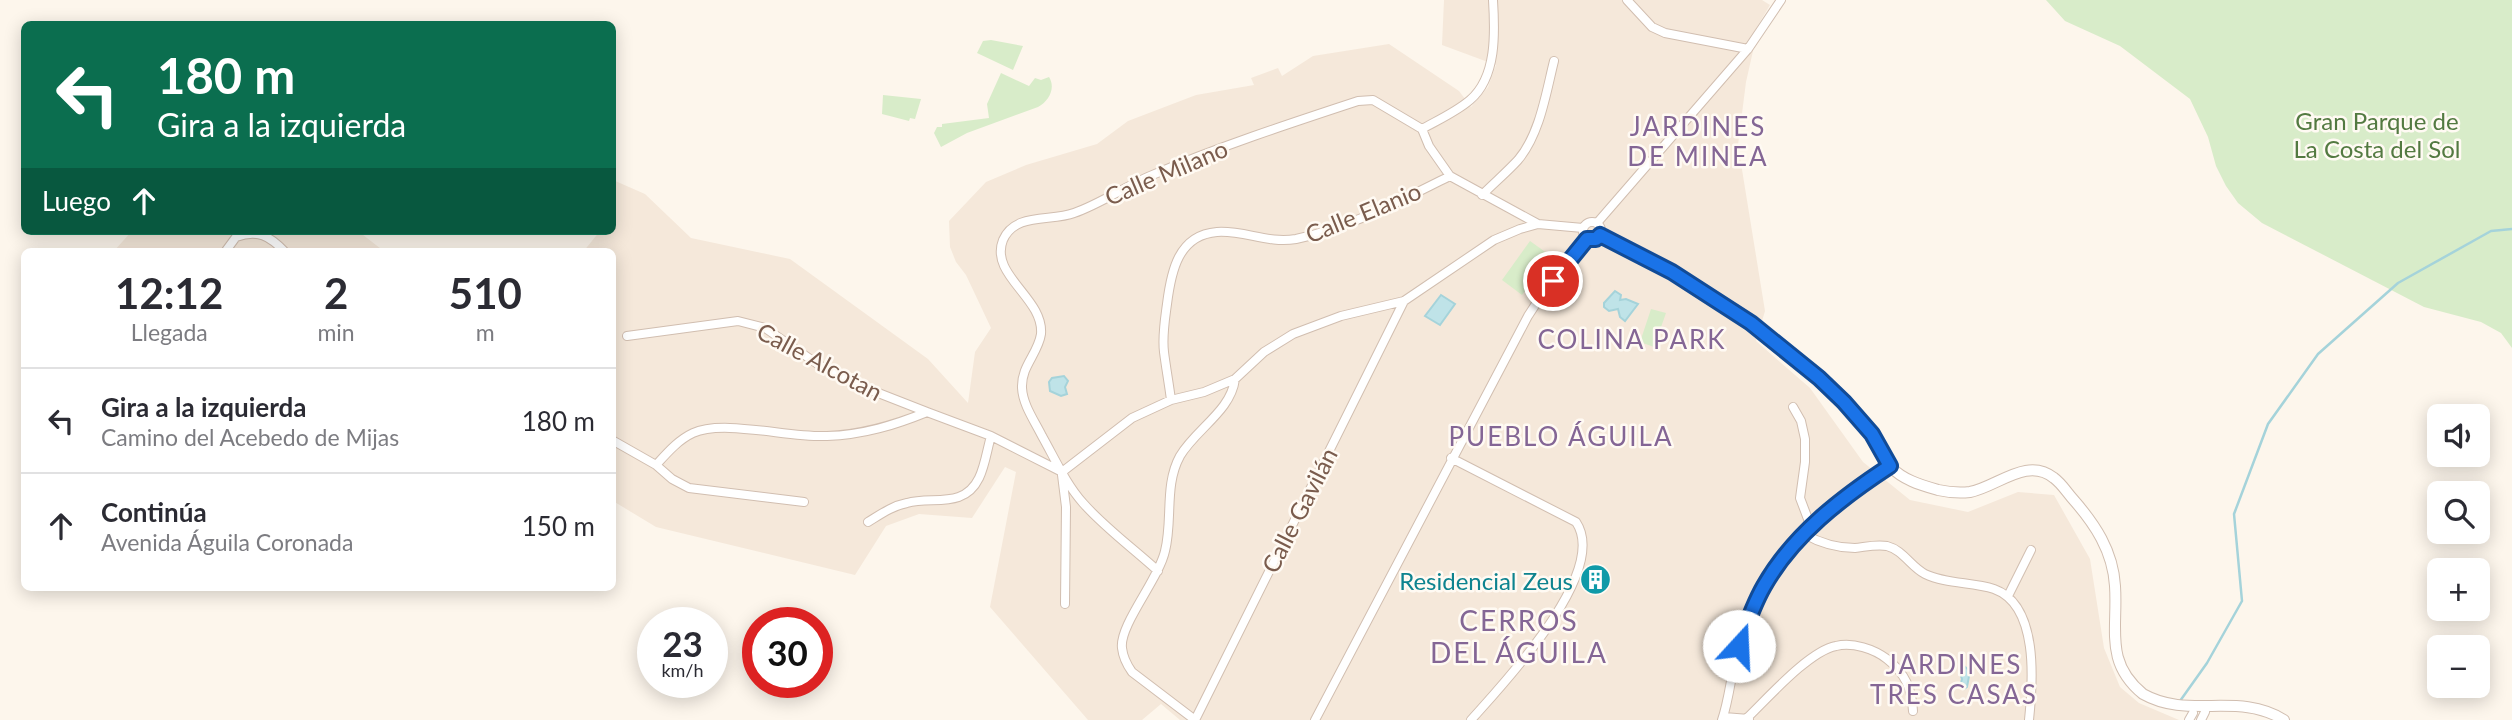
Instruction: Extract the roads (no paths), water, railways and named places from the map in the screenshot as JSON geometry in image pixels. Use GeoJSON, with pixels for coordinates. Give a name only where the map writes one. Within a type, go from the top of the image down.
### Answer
{"type":"FeatureCollection","features":[{"type":"Feature","properties":{"kind":"street"},"geometry":{"type":"LineString","coordinates":[[1422,129],[1472,99],[1482,86],[1493,46],[1493,0]]}},
{"type":"Feature","properties":{"kind":"street"},"geometry":{"type":"LineString","coordinates":[[1627,0],[1652,27],[1665,33],[1748,49]]}},
{"type":"Feature","properties":{"kind":"street"},"geometry":{"type":"LineString","coordinates":[[1597,223],[1748,49],[1781,0]]}},
{"type":"Feature","properties":{"kind":"street"},"geometry":{"type":"LineString","coordinates":[[1482,195],[1519,158],[1532,135],[1554,61]]}},
{"type":"Feature","properties":{"kind":"street","name":"Calle Milano"},"geometry":{"type":"LineString","coordinates":[[1062,472],[1024,402],[1024,369],[1041,336],[1041,326],[1033,305],[1010,276],[1001,254],[1002,242],[1008,231],[1019,223],[1075,213],[1129,185],[1213,149],[1358,101],[1373,100],[1422,129]]}},
{"type":"Feature","properties":{"kind":"street","name":"Calle Elanio"},"geometry":{"type":"LineString","coordinates":[[1422,129],[1429,146],[1450,176],[1538,224]]}},
{"type":"Feature","properties":{"kind":"street","name":"Calle Elanio"},"geometry":{"type":"LineString","coordinates":[[1171,400],[1164,349],[1165,321],[1170,280],[1185,246],[1197,237],[1215,232],[1236,233],[1267,240],[1305,237],[1386,207],[1450,176]]}},
{"type":"Feature","properties":{"kind":"street"},"geometry":{"type":"LineString","coordinates":[[1583,229],[1588,222],[1597,223],[1601,229],[1596,239],[1587,239]]}},
{"type":"Feature","properties":{"kind":"street"},"geometry":{"type":"LineString","coordinates":[[1062,472],[1132,418],[1171,400],[1204,392],[1235,379],[1264,352],[1293,334],[1341,316],[1404,301],[1494,240],[1538,224],[1583,229]]}},
{"type":"Feature","properties":{"kind":"street"},"geometry":{"type":"LineString","coordinates":[[1583,229],[1587,239]]}},
{"type":"Feature","properties":{"kind":"street"},"geometry":{"type":"LineString","coordinates":[[228,248],[236,237],[244,235]]}},
{"type":"Feature","properties":{"kind":"street"},"geometry":{"type":"LineString","coordinates":[[264,235],[280,248]]}},
{"type":"Feature","properties":{"kind":"street"},"geometry":{"type":"LineString","coordinates":[[1600,235],[1672,272],[1751,323],[1819,378],[1844,402],[1872,434],[1890,466],[1907,480],[1940,490],[1969,492],[2022,471],[2039,470],[2054,477],[2095,526],[2110,557],[2115,586],[2116,658],[2123,671],[2143,694],[2169,709],[2197,716],[2242,708],[2271,712],[2284,720]]}},
{"type":"Feature","properties":{"kind":"street"},"geometry":{"type":"LineString","coordinates":[[1315,720],[1528,316],[1587,239]]}},
{"type":"Feature","properties":{"kind":"street","name":"Calle Gavilán"},"geometry":{"type":"LineString","coordinates":[[1195,720],[1404,301]]}},
{"type":"Feature","properties":{"kind":"street","name":"Calle Alcotan"},"geometry":{"type":"LineString","coordinates":[[627,336],[738,321],[765,328],[818,365],[863,387],[990,436],[1062,472]]}},
{"type":"Feature","properties":{"kind":"street"},"geometry":{"type":"LineString","coordinates":[[1195,720],[1132,672],[1121,648],[1123,634],[1158,571],[1165,552],[1170,493],[1179,457],[1193,438],[1228,402],[1235,379]]}},
{"type":"Feature","properties":{"kind":"street"},"geometry":{"type":"LineString","coordinates":[[1793,407],[1801,421],[1805,439],[1800,498],[1807,531],[1821,543],[1838,547],[1888,546],[1899,551],[1915,568],[1927,575],[1994,589],[2008,596],[2022,620],[2032,659],[2033,690],[2029,720]]}},
{"type":"Feature","properties":{"kind":"street"},"geometry":{"type":"LineString","coordinates":[[656,465],[676,444],[693,433],[715,427],[799,436],[829,436],[886,428],[927,412]]}},
{"type":"Feature","properties":{"kind":"street"},"geometry":{"type":"LineString","coordinates":[[868,522],[893,507],[910,502],[942,502],[958,498],[971,489],[979,479],[990,436]]}},
{"type":"Feature","properties":{"kind":"street"},"geometry":{"type":"LineString","coordinates":[[616,442],[690,488],[804,502]]}},
{"type":"Feature","properties":{"kind":"street"},"geometry":{"type":"LineString","coordinates":[[1451,458],[1576,522],[1582,530],[1583,540],[1576,576],[1561,608],[1518,667],[1471,720]]}},
{"type":"Feature","properties":{"kind":"street"},"geometry":{"type":"LineString","coordinates":[[1890,466],[1840,502],[1782,558],[1751,613],[1739,646],[1723,718],[1749,719],[1796,670],[1835,646],[1865,648],[1898,667],[1912,694],[1913,711]]}},
{"type":"Feature","properties":{"kind":"street"},"geometry":{"type":"LineString","coordinates":[[1062,472],[1084,505],[1158,571]]}},
{"type":"Feature","properties":{"kind":"street"},"geometry":{"type":"LineString","coordinates":[[1062,472],[1066,507],[1065,604]]}},
{"type":"Feature","properties":{"kind":"street"},"geometry":{"type":"LineString","coordinates":[[2008,596],[2031,550]]}},
{"type":"Feature","properties":{"kind":"water"},"geometry":{"type":"Polygon","coordinates":[[[1615,291],[1621,295],[1620,300],[1626,299],[1638,304],[1625,321],[1620,317],[1618,309],[1609,311],[1604,307],[1604,303],[1615,291]]]}},
{"type":"Feature","properties":{"kind":"water"},"geometry":{"type":"Polygon","coordinates":[[[1441,295],[1455,304],[1440,325],[1425,316],[1441,295]]]}},
{"type":"Feature","properties":{"kind":"water"},"geometry":{"type":"Polygon","coordinates":[[[1064,376],[1068,381],[1065,387],[1067,394],[1061,396],[1050,391],[1049,382],[1052,378],[1064,376]]]}},
{"type":"Feature","properties":{"kind":"water"},"geometry":{"type":"Polygon","coordinates":[[[1964,666],[1970,671],[1967,687],[1964,689],[1960,686],[1962,679],[1959,671],[1964,666]]]}},
{"type":"Feature","properties":{"kind":"waterway"},"geometry":{"type":"LineString","coordinates":[[2180,701],[2207,663],[2242,601],[2234,514],[2268,424],[2318,354],[2398,283],[2491,231],[2512,229]]}},
{"type":"Feature","properties":{"kind":"place","name":"Residencial Zeus"},"geometry":{"type":"Point","coordinates":[1596,580]}},
{"type":"Feature","properties":{"kind":"district","name":"JARDINES DE MINEA"},"geometry":{"type":"Point","coordinates":[1698,141]}},
{"type":"Feature","properties":{"kind":"district","name":"COLINA PARK"},"geometry":{"type":"Point","coordinates":[1632,339]}},
{"type":"Feature","properties":{"kind":"district","name":"PUEBLO ÁGUILA"},"geometry":{"type":"Point","coordinates":[1561,436]}},
{"type":"Feature","properties":{"kind":"district","name":"CERROS DEL ÁGUILA"},"geometry":{"type":"Point","coordinates":[1519,636]}},
{"type":"Feature","properties":{"kind":"district","name":"JARDINES TRES CASAS"},"geometry":{"type":"Point","coordinates":[1954,679]}},
{"type":"Feature","properties":{"kind":"park label","name":"Gran Parque de La Costa del Sol"},"geometry":{"type":"Point","coordinates":[2377,134]}}]}
